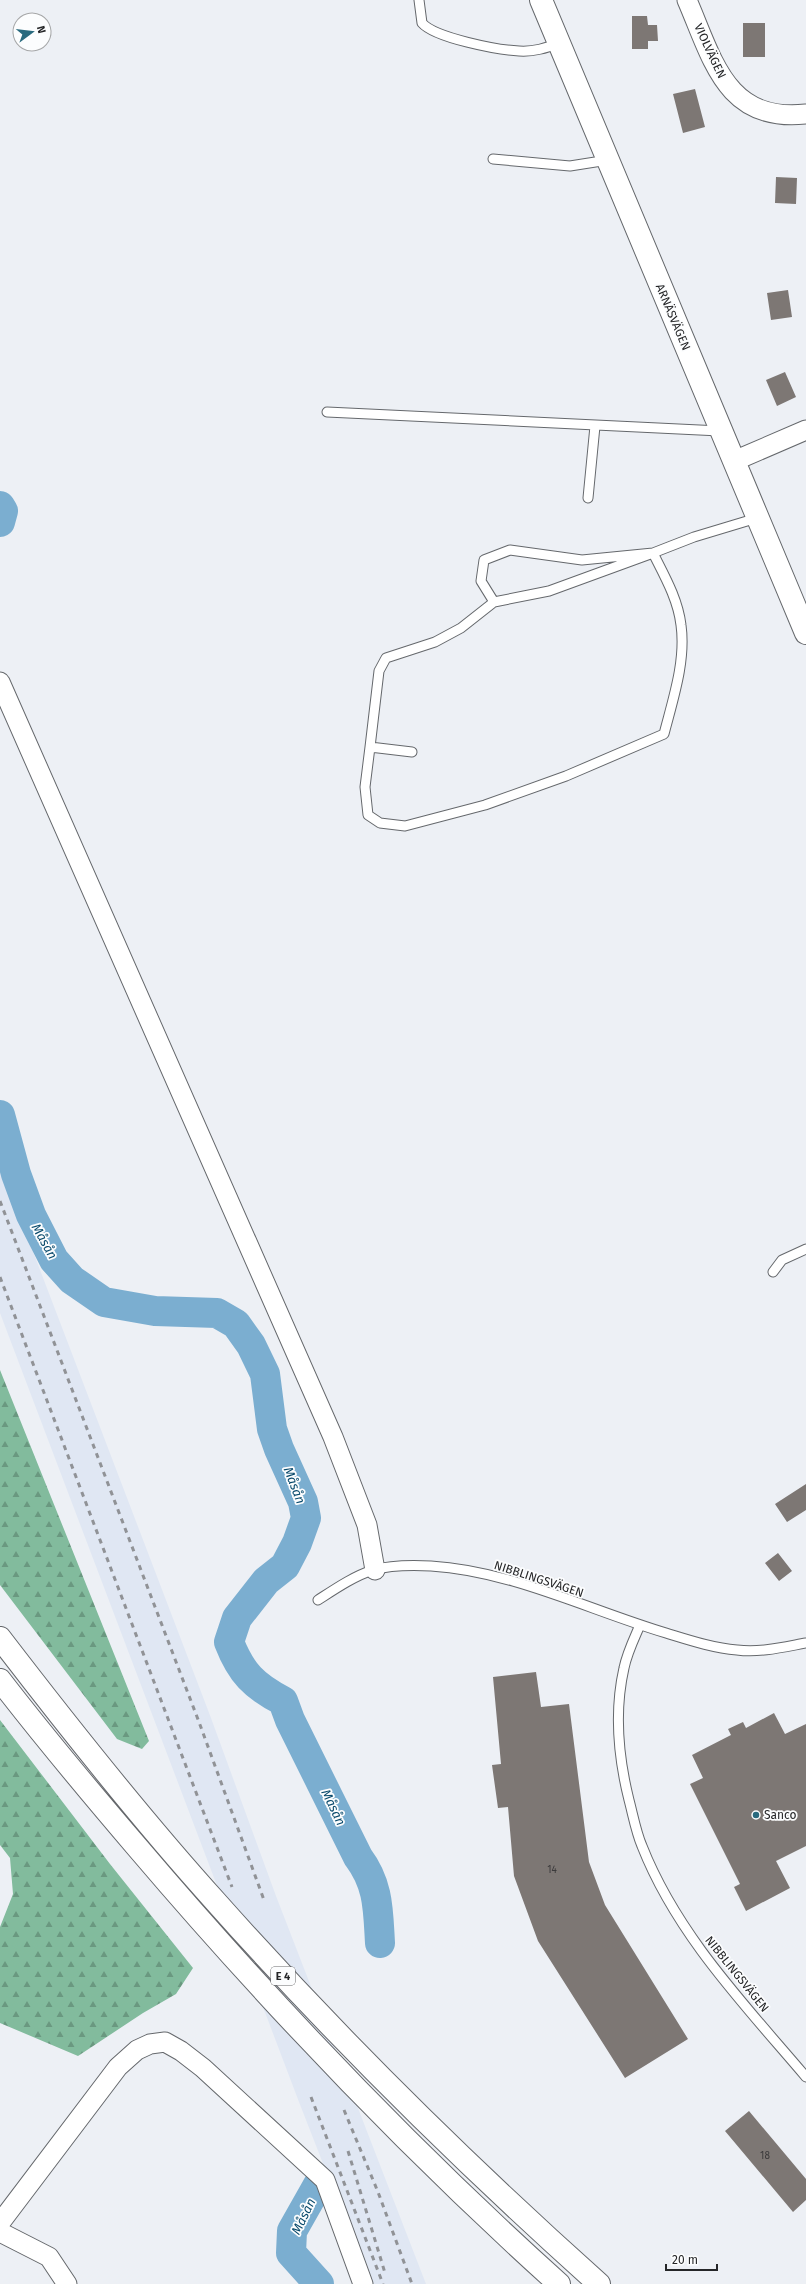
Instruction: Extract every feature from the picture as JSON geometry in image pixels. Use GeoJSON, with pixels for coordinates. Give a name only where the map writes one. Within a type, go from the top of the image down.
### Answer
{"type":"FeatureCollection","features":[{"type":"Feature","properties":{"kind":"main road","name":"ARNÄSVÄGEN"},"geometry":{"type":"LineString","coordinates":[[541,0],[806,633]]}},
{"type":"Feature","properties":{"kind":"main road","name":"E 4"},"geometry":{"type":"LineString","coordinates":[[0,1638],[63,1720],[210,1895],[314,2009],[401,2098],[539,2230],[599,2284]]}},
{"type":"Feature","properties":{"kind":"main road","name":"E 4"},"geometry":{"type":"LineString","coordinates":[[0,1680],[43,1736],[195,1915],[296,2026],[382,2116],[559,2284]]}},
{"type":"Feature","properties":{"kind":"street","name":"VIOLVÄGEN"},"geometry":{"type":"LineString","coordinates":[[687,0],[724,83],[735,94],[750,106],[767,113],[791,116],[806,114]]}},
{"type":"Feature","properties":{"kind":"street"},"geometry":{"type":"LineString","coordinates":[[734,461],[806,430]]}},
{"type":"Feature","properties":{"kind":"street"},"geometry":{"type":"LineString","coordinates":[[0,682],[332,1437],[367,1525],[375,1570]]}},
{"type":"Feature","properties":{"kind":"street"},"geometry":{"type":"LineString","coordinates":[[0,2223],[118,2067],[137,2050],[150,2044],[165,2042],[181,2051],[203,2068],[325,2180],[363,2284]]}},
{"type":"Feature","properties":{"kind":"street"},"geometry":{"type":"LineString","coordinates":[[0,2232],[49,2257],[67,2284]]}},
{"type":"Feature","properties":{"kind":"lane"},"geometry":{"type":"LineString","coordinates":[[419,0],[422,23],[432,32],[472,43],[519,51],[546,48],[559,43]]}},
{"type":"Feature","properties":{"kind":"lane"},"geometry":{"type":"LineString","coordinates":[[493,159],[570,166],[608,160]]}},
{"type":"Feature","properties":{"kind":"lane"},"geometry":{"type":"LineString","coordinates":[[327,412],[722,431]]}},
{"type":"Feature","properties":{"kind":"lane"},"geometry":{"type":"LineString","coordinates":[[588,498],[595,426]]}},
{"type":"Feature","properties":{"kind":"lane"},"geometry":{"type":"LineString","coordinates":[[653,553],[671,588],[681,625],[680,668],[664,734],[566,776],[485,805],[405,826],[380,823],[368,815],[365,787],[379,670],[386,658],[435,642],[461,628],[494,602],[549,591],[694,537],[757,518]]}},
{"type":"Feature","properties":{"kind":"lane"},"geometry":{"type":"LineString","coordinates":[[494,602],[481,581],[484,560],[510,550],[582,560],[653,553]]}},
{"type":"Feature","properties":{"kind":"lane"},"geometry":{"type":"LineString","coordinates":[[370,748],[412,752]]}},
{"type":"Feature","properties":{"kind":"lane"},"geometry":{"type":"LineString","coordinates":[[773,1272],[782,1260],[806,1249]]}},
{"type":"Feature","properties":{"kind":"lane","name":"NIBBLINGSVÄGEN"},"geometry":{"type":"LineString","coordinates":[[318,1600],[339,1586],[375,1570],[412,1565],[451,1567],[503,1578],[694,1642],[738,1650],[774,1649],[806,1643]]}},
{"type":"Feature","properties":{"kind":"lane","name":"NIBBLINGSVÄGEN"},"geometry":{"type":"LineString","coordinates":[[640,1625],[624,1666],[619,1693],[618,1727],[623,1777],[642,1846],[667,1899],[706,1958],[806,2077]]}},
{"type":"Feature","properties":{"kind":"shaded area"},"geometry":{"type":"Polygon","coordinates":[[[0,1165],[211,1718],[276,1896],[426,2284],[370,2284],[299,2102],[0,1313],[0,1165]]]}},
{"type":"Feature","properties":{"kind":"green space"},"geometry":{"type":"Polygon","coordinates":[[[0,1370],[149,1741],[142,1749],[117,1739],[0,1585],[0,1370]]]}},
{"type":"Feature","properties":{"kind":"green space"},"geometry":{"type":"Polygon","coordinates":[[[0,1720],[110,1864],[193,1968],[176,1994],[143,2013],[78,2056],[0,2023],[0,1927],[13,1894],[10,1858],[0,1845],[0,1720]]]}},
{"type":"Feature","properties":{"kind":"building"},"geometry":{"type":"Polygon","coordinates":[[[632,16],[647,16],[648,25],[657,25],[658,41],[648,41],[648,49],[632,49],[632,16]]]}},
{"type":"Feature","properties":{"kind":"building"},"geometry":{"type":"Polygon","coordinates":[[[743,23],[765,23],[765,57],[743,57],[743,23]]]}},
{"type":"Feature","properties":{"kind":"building"},"geometry":{"type":"Polygon","coordinates":[[[695,89],[705,127],[683,133],[673,94],[695,89]]]}},
{"type":"Feature","properties":{"kind":"building"},"geometry":{"type":"Polygon","coordinates":[[[776,177],[797,178],[796,204],[775,203],[776,177]]]}},
{"type":"Feature","properties":{"kind":"building"},"geometry":{"type":"Polygon","coordinates":[[[788,290],[792,317],[771,320],[767,293],[788,290]]]}},
{"type":"Feature","properties":{"kind":"building"},"geometry":{"type":"Polygon","coordinates":[[[785,372],[796,397],[777,406],[766,380],[785,372]]]}},
{"type":"Feature","properties":{"kind":"building"},"geometry":{"type":"Polygon","coordinates":[[[806,1484],[806,1510],[787,1522],[775,1504],[806,1484]]]}},
{"type":"Feature","properties":{"kind":"building"},"geometry":{"type":"Polygon","coordinates":[[[778,1553],[792,1571],[779,1581],[765,1563],[778,1553]]]}},
{"type":"Feature","properties":{"kind":"building"},"geometry":{"type":"Polygon","coordinates":[[[536,1672],[541,1707],[569,1704],[589,1862],[605,1905],[688,2039],[625,2078],[538,1941],[514,1876],[508,1807],[498,1808],[492,1765],[501,1764],[493,1677],[536,1672]]]}},
{"type":"Feature","properties":{"kind":"building","name":"Sanco"},"geometry":{"type":"Polygon","coordinates":[[[774,1713],[785,1734],[806,1724],[806,1846],[776,1861],[790,1888],[746,1911],[734,1887],[740,1884],[690,1784],[703,1778],[692,1755],[731,1735],[728,1729],[743,1722],[746,1728],[774,1713]]]}},
{"type":"Feature","properties":{"kind":"building"},"geometry":{"type":"Polygon","coordinates":[[[749,2111],[806,2179],[806,2200],[793,2212],[725,2131],[749,2111]]]}},
{"type":"Feature","properties":{"kind":"waterway","name":"Måsån"},"geometry":{"type":"LineString","coordinates":[[0,506],[3,511],[0,522]]}},
{"type":"Feature","properties":{"kind":"waterway","name":"Måsån"},"geometry":{"type":"LineString","coordinates":[[0,1115],[16,1174],[31,1215],[54,1260],[72,1280],[104,1302],[155,1311],[217,1313],[236,1324],[251,1345],[265,1374],[272,1429],[279,1449],[303,1502],[306,1518],[297,1543],[285,1566],[266,1581],[237,1618],[229,1642],[238,1662],[250,1678],[264,1690],[283,1701],[290,1720],[358,1857],[370,1878],[374,1888],[378,1909],[380,1943]]}},
{"type":"Feature","properties":{"kind":"waterway","name":"Måsån"},"geometry":{"type":"LineString","coordinates":[[318,2185],[292,2231],[291,2253],[319,2284]]}},
{"type":"Feature","properties":{"kind":"railway"},"geometry":{"type":"LineString","coordinates":[[0,1201],[199,1722],[264,1900]]}},
{"type":"Feature","properties":{"kind":"railway"},"geometry":{"type":"LineString","coordinates":[[0,1277],[232,1887]]}},
{"type":"Feature","properties":{"kind":"railway"},"geometry":{"type":"LineString","coordinates":[[311,2097],[383,2284]]}},
{"type":"Feature","properties":{"kind":"railway"},"geometry":{"type":"LineString","coordinates":[[344,2110],[378,2192],[412,2284]]}},
{"type":"Feature","properties":{"kind":"railway"},"geometry":{"type":"LineString","coordinates":[[348,2151],[385,2273]]}},
{"type":"Feature","properties":{"kind":"place","name":"Sanco"},"geometry":{"type":"Point","coordinates":[756,1815]}}]}
